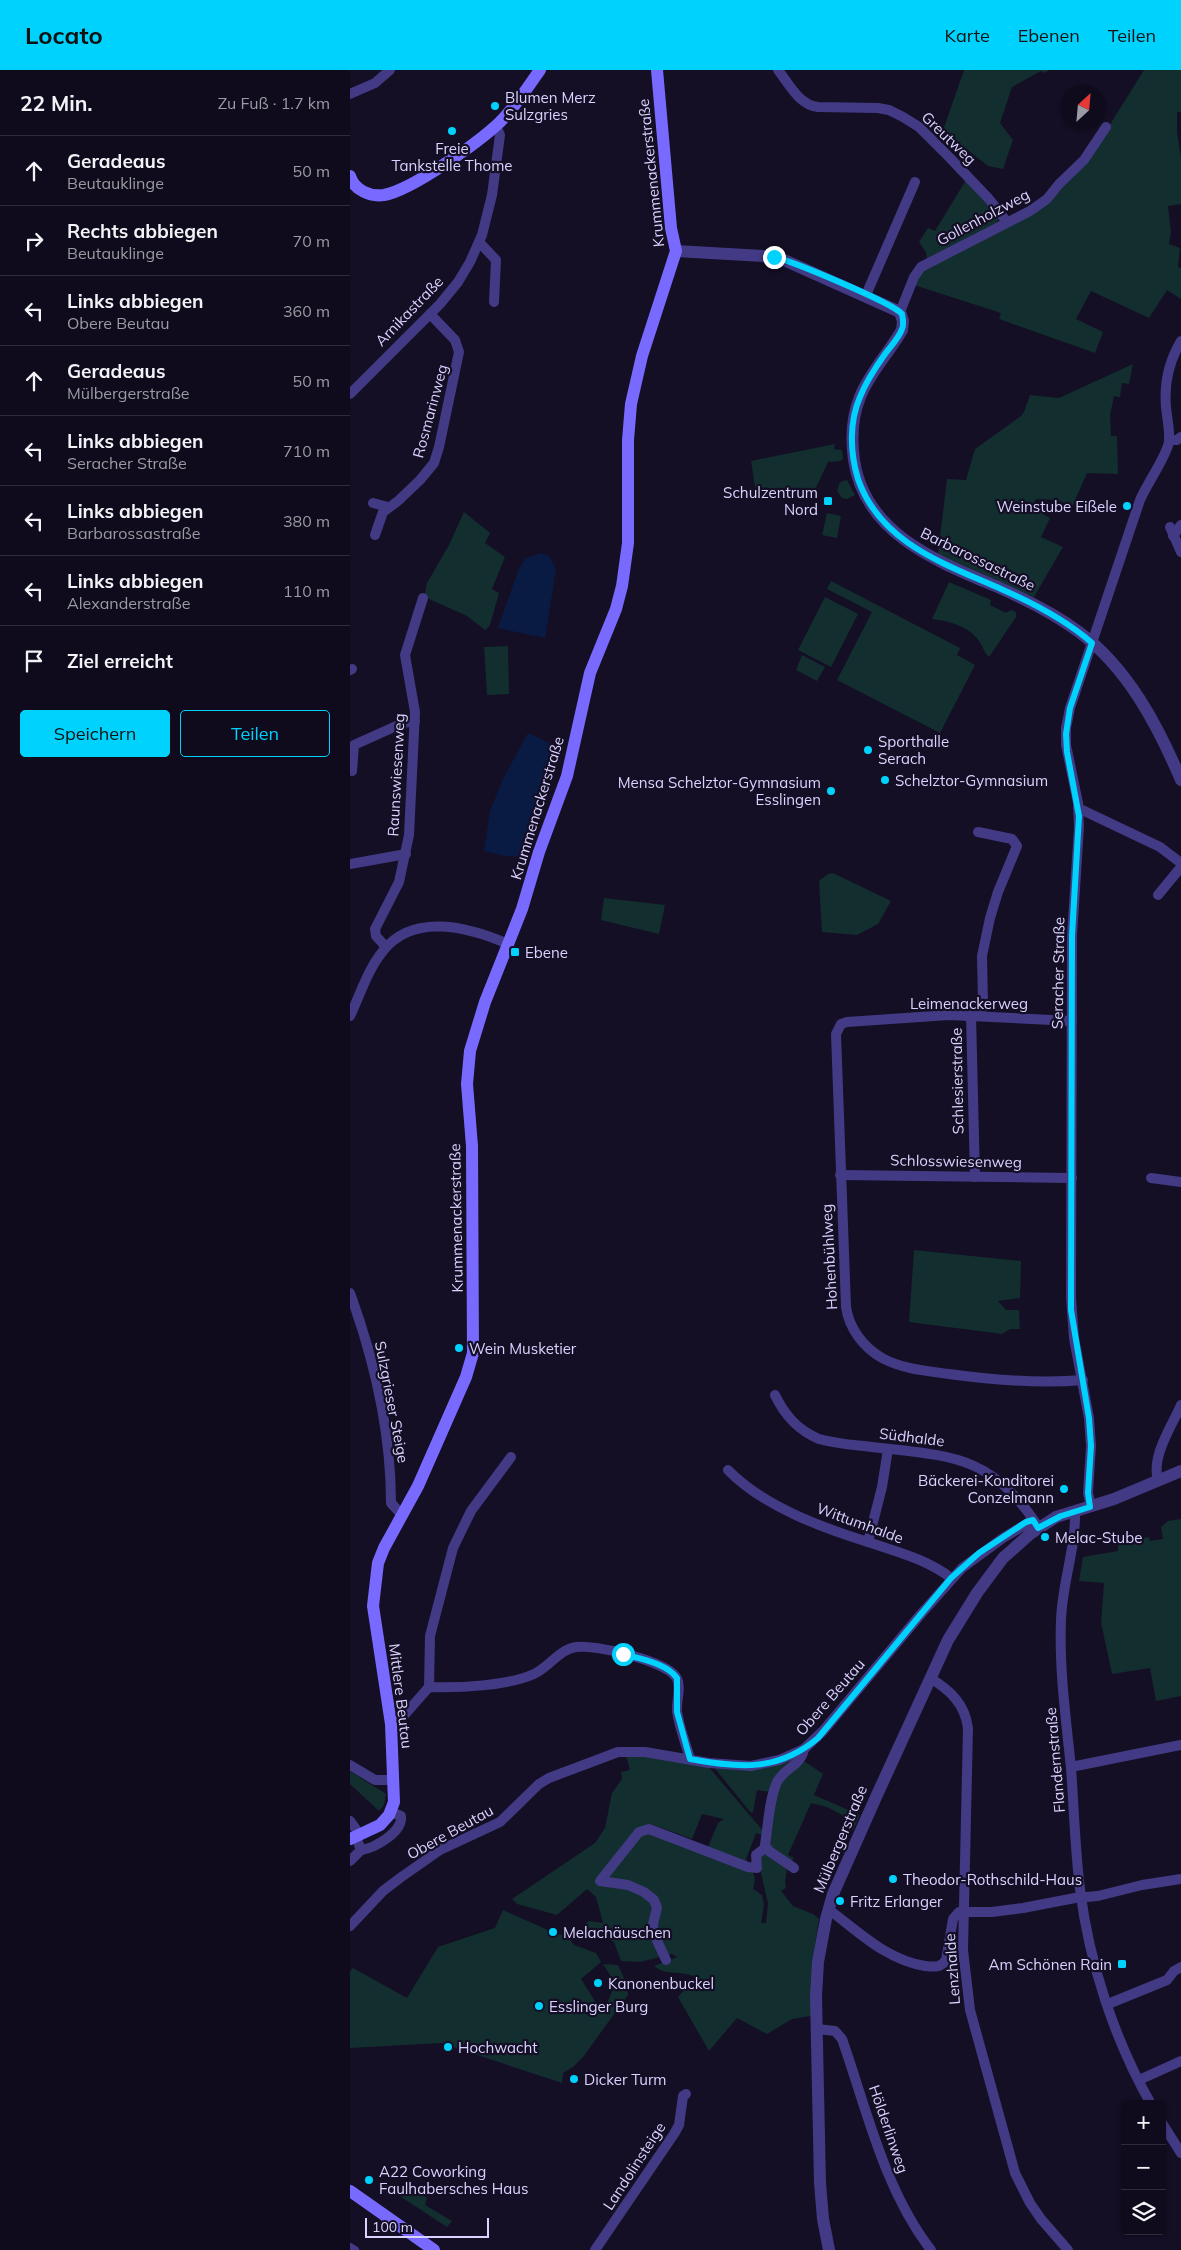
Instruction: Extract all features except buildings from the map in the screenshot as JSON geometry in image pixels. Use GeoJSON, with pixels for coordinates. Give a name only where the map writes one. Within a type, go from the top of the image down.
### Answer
{"type":"FeatureCollection","features":[{"type":"Feature","properties":{"kind":"main road"},"geometry":{"type":"LineString","coordinates":[[350,177],[358,188],[369,194],[381,195],[394,192],[450,159],[496,126],[516,103],[540,70]]}},
{"type":"Feature","properties":{"kind":"main road","name":"Krummenackerstraße"},"geometry":{"type":"LineString","coordinates":[[402,1515],[418,1486],[471,1360],[474,1329],[472,1146],[467,1076],[475,1033],[522,909],[542,844],[567,776],[590,673],[616,609],[622,586],[628,548],[628,440],[631,404],[642,356],[676,251],[671,228],[657,70]]}},
{"type":"Feature","properties":{"kind":"main road","name":"Mittlere Beutau"},"geometry":{"type":"LineString","coordinates":[[391,1812],[394,1802],[394,1780],[391,1724],[373,1600],[381,1555],[402,1515]]}},
{"type":"Feature","properties":{"kind":"main road"},"geometry":{"type":"LineString","coordinates":[[356,1837],[380,1825],[391,1812]]}},
{"type":"Feature","properties":{"kind":"main road"},"geometry":{"type":"LineString","coordinates":[[350,2191],[434,2250]]}},
{"type":"Feature","properties":{"kind":"street"},"geometry":{"type":"LineString","coordinates":[[350,94],[375,83],[390,70]]}},
{"type":"Feature","properties":{"kind":"street","name":"Greutweg"},"geometry":{"type":"LineString","coordinates":[[778,70],[800,99],[808,105],[885,109],[914,124],[989,198],[1007,222]]}},
{"type":"Feature","properties":{"kind":"street","name":"Arnikastraße"},"geometry":{"type":"LineString","coordinates":[[350,394],[430,314],[458,282],[479,242],[490,201],[500,135],[496,126]]}},
{"type":"Feature","properties":{"kind":"street","name":"Gollenholzweg"},"geometry":{"type":"LineString","coordinates":[[900,312],[914,277],[921,267],[1030,211],[1048,198],[1059,184],[1084,160],[1105,130]]}},
{"type":"Feature","properties":{"kind":"street"},"geometry":{"type":"LineString","coordinates":[[866,295],[916,182]]}},
{"type":"Feature","properties":{"kind":"street"},"geometry":{"type":"LineString","coordinates":[[479,242],[496,260],[494,302]]}},
{"type":"Feature","properties":{"kind":"street"},"geometry":{"type":"LineString","coordinates":[[676,251],[779,258],[866,295],[900,312]]}},
{"type":"Feature","properties":{"kind":"street","name":"Barbarossastraße"},"geometry":{"type":"LineString","coordinates":[[900,312],[903,321],[902,330],[869,378],[860,396],[855,414],[852,437],[853,456],[856,472],[866,497],[888,526],[918,550],[1029,602],[1069,625],[1092,643],[1118,670],[1142,704],[1181,780]]}},
{"type":"Feature","properties":{"kind":"street","name":"Rosmarinweg"},"geometry":{"type":"LineString","coordinates":[[375,535],[381,516],[388,507],[398,501],[420,480],[434,463],[439,447],[459,361],[459,349],[456,342],[430,314]]}},
{"type":"Feature","properties":{"kind":"street"},"geometry":{"type":"LineString","coordinates":[[1181,341],[1170,363],[1165,399],[1169,440],[1181,438]]}},
{"type":"Feature","properties":{"kind":"street","name":"Seracher Straße"},"geometry":{"type":"LineString","coordinates":[[1090,1507],[1088,1493],[1090,1429],[1071,1310],[1072,936],[1079,839],[1078,808],[1067,752],[1066,728],[1070,708],[1140,500],[1149,479],[1166,453],[1169,440]]}},
{"type":"Feature","properties":{"kind":"street"},"geometry":{"type":"LineString","coordinates":[[374,503],[388,507]]}},
{"type":"Feature","properties":{"kind":"street"},"geometry":{"type":"LineString","coordinates":[[1181,525],[1172,531],[1181,552]]}},
{"type":"Feature","properties":{"kind":"street","name":"Raunswiesenweg"},"geometry":{"type":"LineString","coordinates":[[386,947],[376,936],[374,929],[395,890],[406,854],[411,817],[416,721],[405,655],[423,598]]}},
{"type":"Feature","properties":{"kind":"street"},"geometry":{"type":"LineString","coordinates":[[352,771],[352,743],[403,723],[416,721]]}},
{"type":"Feature","properties":{"kind":"street"},"geometry":{"type":"LineString","coordinates":[[1078,808],[1162,848],[1181,863]]}},
{"type":"Feature","properties":{"kind":"street","name":"Schlesierstraße"},"geometry":{"type":"LineString","coordinates":[[975,1177],[975,1016],[983,1004],[983,951],[995,900],[1017,849],[1016,842],[1012,839],[978,832]]}},
{"type":"Feature","properties":{"kind":"street"},"geometry":{"type":"LineString","coordinates":[[350,864],[406,854]]}},
{"type":"Feature","properties":{"kind":"street"},"geometry":{"type":"LineString","coordinates":[[1158,895],[1181,867]]}},
{"type":"Feature","properties":{"kind":"street"},"geometry":{"type":"LineString","coordinates":[[350,1016],[376,961],[386,947],[409,932],[434,926],[463,930],[508,944]]}},
{"type":"Feature","properties":{"kind":"street","name":"Leimenackerweg"},"geometry":{"type":"LineString","coordinates":[[838,1027],[848,1022],[975,1016],[1072,1020]]}},
{"type":"Feature","properties":{"kind":"street","name":"Hohenbühlweg"},"geometry":{"type":"LineString","coordinates":[[838,1027],[840,1175],[846,1307],[852,1328],[869,1349],[891,1363],[934,1372],[1014,1381],[1053,1382],[1083,1380]]}},
{"type":"Feature","properties":{"kind":"street","name":"Schlosswiesenweg"},"geometry":{"type":"LineString","coordinates":[[840,1175],[1072,1178]]}},
{"type":"Feature","properties":{"kind":"street"},"geometry":{"type":"LineString","coordinates":[[1150,1178],[1181,1182]]}},
{"type":"Feature","properties":{"kind":"street","name":"Sulzgrieser Steige"},"geometry":{"type":"LineString","coordinates":[[350,1293],[363,1330],[379,1397],[390,1470],[391,1503],[402,1515]]}},
{"type":"Feature","properties":{"kind":"street","name":"Südhalde"},"geometry":{"type":"LineString","coordinates":[[775,1395],[787,1416],[809,1435],[825,1441],[948,1457],[985,1471],[1016,1495],[1036,1524]]}},
{"type":"Feature","properties":{"kind":"street"},"geometry":{"type":"LineString","coordinates":[[1158,1481],[1155,1471],[1156,1464],[1181,1405]]}},
{"type":"Feature","properties":{"kind":"street"},"geometry":{"type":"LineString","coordinates":[[868,1542],[880,1494],[888,1449]]}},
{"type":"Feature","properties":{"kind":"street"},"geometry":{"type":"LineString","coordinates":[[391,1724],[400,1720],[429,1687],[430,1636],[453,1548],[471,1511],[511,1457]]}},
{"type":"Feature","properties":{"kind":"street","name":"Wittumhalde"},"geometry":{"type":"LineString","coordinates":[[728,1470],[812,1523],[932,1566],[951,1578]]}},
{"type":"Feature","properties":{"kind":"street","name":"Mülbergerstraße"},"geometry":{"type":"LineString","coordinates":[[830,2250],[821,2202],[817,2029],[818,1962],[828,1909],[836,1886],[930,1678],[959,1621],[991,1572],[1036,1524],[1090,1507],[1181,1471]]}},
{"type":"Feature","properties":{"kind":"street","name":"Flandernstraße"},"geometry":{"type":"LineString","coordinates":[[1075,1512],[1075,1528],[1062,1598],[1060,1645],[1082,1897],[1092,1950],[1108,2004],[1149,2100]]}},
{"type":"Feature","properties":{"kind":"street","name":"Obere Beutau"},"geometry":{"type":"LineString","coordinates":[[350,1926],[383,1891],[432,1856],[500,1822],[544,1781],[611,1754],[645,1752],[736,1766],[760,1765],[779,1760],[804,1749],[824,1731],[951,1578],[979,1553],[1026,1522],[1036,1524]]}},
{"type":"Feature","properties":{"kind":"street"},"geometry":{"type":"LineString","coordinates":[[429,1687],[474,1686],[522,1678],[545,1668],[569,1648],[585,1646],[610,1650],[653,1663],[675,1676],[678,1682],[678,1717],[690,1759]]}},
{"type":"Feature","properties":{"kind":"street","name":"Lenzhalde"},"geometry":{"type":"LineString","coordinates":[[930,1678],[952,1693],[964,1711],[967,1722],[964,1959],[970,2010],[1012,2164],[1030,2203],[1047,2228],[1068,2250]]}},
{"type":"Feature","properties":{"kind":"street"},"geometry":{"type":"LineString","coordinates":[[1070,1767],[1181,1745]]}},
{"type":"Feature","properties":{"kind":"street"},"geometry":{"type":"LineString","coordinates":[[666,1960],[654,1934],[653,1924],[657,1908],[654,1900],[644,1892],[628,1885],[600,1881],[639,1832],[649,1829],[745,1866],[757,1868],[756,1855],[765,1848],[776,1784],[782,1775],[800,1761],[804,1749]]}},
{"type":"Feature","properties":{"kind":"street"},"geometry":{"type":"LineString","coordinates":[[350,1765],[375,1780],[394,1780]]}},
{"type":"Feature","properties":{"kind":"street"},"geometry":{"type":"LineString","coordinates":[[350,1861],[362,1850],[381,1842],[399,1826],[401,1816],[391,1812]]}},
{"type":"Feature","properties":{"kind":"street"},"geometry":{"type":"LineString","coordinates":[[350,1821],[362,1850]]}},
{"type":"Feature","properties":{"kind":"street"},"geometry":{"type":"LineString","coordinates":[[765,1848],[794,1868]]}},
{"type":"Feature","properties":{"kind":"street"},"geometry":{"type":"LineString","coordinates":[[828,1909],[860,1934],[892,1955],[909,1963],[934,1967],[945,1963],[956,1913],[1007,1911],[1082,1897],[1098,1896],[1133,1886],[1181,1879]]}},
{"type":"Feature","properties":{"kind":"street"},"geometry":{"type":"LineString","coordinates":[[1108,2004],[1167,1980],[1174,1971],[1181,1967]]}},
{"type":"Feature","properties":{"kind":"street","name":"Hölderlinweg"},"geometry":{"type":"LineString","coordinates":[[817,2029],[835,2031],[842,2039],[892,2184],[912,2223],[931,2250]]}},
{"type":"Feature","properties":{"kind":"street"},"geometry":{"type":"LineString","coordinates":[[1139,2080],[1181,2061]]}},
{"type":"Feature","properties":{"kind":"street","name":"Landolinsteige"},"geometry":{"type":"LineString","coordinates":[[595,2250],[674,2134],[686,2094]]}},
{"type":"Feature","properties":{"kind":"street"},"geometry":{"type":"LineString","coordinates":[[1166,2129],[1181,2153]]}},
{"type":"Feature","properties":{"kind":"street"},"geometry":{"type":"LineString","coordinates":[[350,2247],[355,2250]]}},
{"type":"Feature","properties":{"kind":"green space"},"geometry":{"type":"Polygon","coordinates":[[[964,70],[1049,70],[1045,73],[1041,71],[1012,87],[1000,123],[1013,140],[1003,169],[988,166],[955,140],[940,139],[964,70]]]}},
{"type":"Feature","properties":{"kind":"green space"},"geometry":{"type":"Polygon","coordinates":[[[1144,70],[1181,70],[1181,112],[1177,112],[1177,132],[1181,158],[1181,204],[1168,206],[1171,232],[1169,244],[1180,248],[1178,267],[1181,268],[1181,299],[1167,290],[1149,318],[1091,291],[1076,319],[1103,332],[1095,353],[999,319],[1001,313],[914,285],[921,272],[997,231],[1086,163],[1144,70]]]}},
{"type":"Feature","properties":{"kind":"green space"},"geometry":{"type":"Polygon","coordinates":[[[966,180],[999,218],[997,222],[927,259],[926,252],[919,242],[928,228],[935,231],[966,180]]]}},
{"type":"Feature","properties":{"kind":"green space"},"geometry":{"type":"Polygon","coordinates":[[[1133,364],[1129,384],[1122,383],[1120,397],[1114,396],[1110,415],[1111,436],[1117,436],[1118,474],[1087,473],[1072,507],[1057,500],[1036,499],[1032,508],[1050,518],[1041,537],[1063,547],[1034,597],[938,554],[947,479],[966,480],[975,449],[1021,416],[1030,395],[1059,398],[1133,364]]]}},
{"type":"Feature","properties":{"kind":"green space"},"geometry":{"type":"Polygon","coordinates":[[[835,444],[834,449],[842,450],[843,459],[841,461],[828,462],[814,492],[755,487],[751,461],[835,444]]]}},
{"type":"Feature","properties":{"kind":"green space"},"geometry":{"type":"Polygon","coordinates":[[[847,480],[855,495],[847,499],[842,498],[837,491],[840,482],[847,480]]]}},
{"type":"Feature","properties":{"kind":"green space"},"geometry":{"type":"Polygon","coordinates":[[[464,512],[490,533],[485,543],[505,557],[492,589],[499,593],[490,625],[485,630],[467,616],[429,599],[425,593],[427,583],[449,545],[464,512]]]}},
{"type":"Feature","properties":{"kind":"green space"},"geometry":{"type":"Polygon","coordinates":[[[827,513],[841,516],[837,538],[822,535],[827,513]]]}},
{"type":"Feature","properties":{"kind":"green space"},"geometry":{"type":"Polygon","coordinates":[[[831,581],[960,648],[957,655],[975,665],[940,733],[837,680],[872,612],[827,589],[831,581]]]}},
{"type":"Feature","properties":{"kind":"green space"},"geometry":{"type":"Polygon","coordinates":[[[949,582],[991,600],[990,605],[1006,613],[1011,610],[1016,612],[1016,617],[989,657],[975,636],[964,628],[945,621],[932,619],[949,582]]]}},
{"type":"Feature","properties":{"kind":"green space"},"geometry":{"type":"Polygon","coordinates":[[[825,597],[858,614],[831,667],[798,650],[825,597]]]}},
{"type":"Feature","properties":{"kind":"green space"},"geometry":{"type":"Polygon","coordinates":[[[508,646],[509,694],[487,695],[484,647],[508,646]]]}},
{"type":"Feature","properties":{"kind":"green space"},"geometry":{"type":"Polygon","coordinates":[[[802,655],[825,667],[817,681],[796,670],[802,655]]]}},
{"type":"Feature","properties":{"kind":"green space"},"geometry":{"type":"Polygon","coordinates":[[[833,873],[891,901],[878,924],[857,935],[822,932],[819,881],[828,874],[833,873]]]}},
{"type":"Feature","properties":{"kind":"green space"},"geometry":{"type":"Polygon","coordinates":[[[604,898],[665,905],[659,934],[601,920],[604,898]]]}},
{"type":"Feature","properties":{"kind":"green space"},"geometry":{"type":"Polygon","coordinates":[[[914,1250],[1021,1261],[1020,1298],[998,1301],[1006,1310],[1019,1310],[1020,1329],[1010,1329],[1002,1334],[909,1322],[914,1250]]]}},
{"type":"Feature","properties":{"kind":"green space"},"geometry":{"type":"Polygon","coordinates":[[[1181,1519],[1181,1696],[1156,1701],[1150,1668],[1112,1674],[1101,1623],[1104,1583],[1079,1581],[1083,1557],[1118,1551],[1118,1543],[1149,1537],[1150,1541],[1163,1539],[1161,1527],[1168,1521],[1181,1519]]]}},
{"type":"Feature","properties":{"kind":"green space"},"geometry":{"type":"Polygon","coordinates":[[[637,1754],[707,1765],[764,1832],[762,1835],[756,1833],[745,1862],[708,1847],[718,1823],[724,1819],[702,1814],[692,1839],[651,1824],[647,1832],[753,1872],[755,1879],[753,1889],[762,1895],[764,1905],[761,1923],[766,1923],[768,1903],[759,1865],[760,1858],[766,1854],[787,1869],[786,1888],[781,1891],[793,1906],[813,1914],[819,1919],[814,1953],[811,2016],[792,2019],[767,2034],[737,2018],[709,2051],[678,1997],[692,1981],[698,1979],[687,1974],[665,1971],[654,1966],[677,1957],[672,1954],[640,1962],[621,1961],[614,1942],[583,1926],[589,1921],[603,1923],[596,1897],[587,1889],[557,1915],[517,1904],[512,1899],[595,1843],[605,1828],[612,1793],[622,1779],[621,1772],[630,1770],[626,1755],[637,1754]]]}},
{"type":"Feature","properties":{"kind":"green space"},"geometry":{"type":"Polygon","coordinates":[[[795,1757],[823,1774],[814,1795],[860,1815],[853,1830],[845,1825],[842,1815],[827,1807],[811,1803],[788,1855],[794,1858],[791,1862],[770,1847],[771,1792],[757,1790],[753,1812],[751,1813],[713,1766],[795,1757]]]}},
{"type":"Feature","properties":{"kind":"green space"},"geometry":{"type":"Polygon","coordinates":[[[350,1771],[386,1794],[384,1805],[379,1811],[350,1784],[350,1771]]]}},
{"type":"Feature","properties":{"kind":"green space"},"geometry":{"type":"Polygon","coordinates":[[[503,1910],[550,1931],[555,1936],[559,1934],[566,1935],[574,1945],[596,1953],[601,1962],[581,1979],[598,2006],[607,2003],[614,1987],[610,1975],[603,1964],[618,1965],[627,1985],[628,1995],[583,2057],[573,2067],[563,2073],[562,2083],[441,2043],[350,2048],[350,1971],[353,1968],[407,1998],[438,1947],[495,1928],[503,1910]]]}},
{"type":"Feature","properties":{"kind":"green space"},"geometry":{"type":"Polygon","coordinates":[[[389,2189],[427,2197],[425,2205],[452,2221],[447,2227],[389,2189]]]}},
{"type":"Feature","properties":{"kind":"water"},"geometry":{"type":"Polygon","coordinates":[[[540,553],[548,555],[556,569],[545,638],[498,628],[518,571],[525,559],[540,553]]]}},
{"type":"Feature","properties":{"kind":"water"},"geometry":{"type":"Polygon","coordinates":[[[528,733],[556,746],[526,857],[504,856],[484,851],[490,811],[503,779],[528,733]]]}},
{"type":"Feature","properties":{"kind":"place","name":"Blumen Merz Sulzgries"},"geometry":{"type":"Point","coordinates":[495,106]}},
{"type":"Feature","properties":{"kind":"place","name":"Freie Tankstelle Thome"},"geometry":{"type":"Point","coordinates":[452,131]}},
{"type":"Feature","properties":{"kind":"place","name":"Schulzentrum Nord"},"geometry":{"type":"Point","coordinates":[828,501]}},
{"type":"Feature","properties":{"kind":"place","name":"Weinstube Eißele"},"geometry":{"type":"Point","coordinates":[1127,506]}},
{"type":"Feature","properties":{"kind":"place","name":"Sporthalle Serach"},"geometry":{"type":"Point","coordinates":[868,750]}},
{"type":"Feature","properties":{"kind":"place","name":"Schelztor-Gymnasium"},"geometry":{"type":"Point","coordinates":[885,780]}},
{"type":"Feature","properties":{"kind":"place","name":"Mensa Schelztor-Gymnasium Esslingen"},"geometry":{"type":"Point","coordinates":[831,791]}},
{"type":"Feature","properties":{"kind":"place","name":"Ebene"},"geometry":{"type":"Point","coordinates":[515,952]}},
{"type":"Feature","properties":{"kind":"place","name":"Wein Musketier"},"geometry":{"type":"Point","coordinates":[459,1348]}},
{"type":"Feature","properties":{"kind":"place","name":"Bäckerei-Konditorei Conzelmann"},"geometry":{"type":"Point","coordinates":[1064,1489]}},
{"type":"Feature","properties":{"kind":"place","name":"Melac-Stube"},"geometry":{"type":"Point","coordinates":[1045,1537]}},
{"type":"Feature","properties":{"kind":"place","name":"Theodor-Rothschild-Haus"},"geometry":{"type":"Point","coordinates":[893,1879]}},
{"type":"Feature","properties":{"kind":"place","name":"Fritz Erlanger"},"geometry":{"type":"Point","coordinates":[840,1901]}},
{"type":"Feature","properties":{"kind":"place","name":"Melachäuschen"},"geometry":{"type":"Point","coordinates":[553,1932]}},
{"type":"Feature","properties":{"kind":"place","name":"Am Schönen Rain"},"geometry":{"type":"Point","coordinates":[1122,1964]}},
{"type":"Feature","properties":{"kind":"place","name":"Kanonenbuckel"},"geometry":{"type":"Point","coordinates":[598,1983]}},
{"type":"Feature","properties":{"kind":"place","name":"Esslinger Burg"},"geometry":{"type":"Point","coordinates":[539,2006]}},
{"type":"Feature","properties":{"kind":"place","name":"Hochwacht"},"geometry":{"type":"Point","coordinates":[448,2047]}},
{"type":"Feature","properties":{"kind":"place","name":"Dicker Turm"},"geometry":{"type":"Point","coordinates":[574,2079]}},
{"type":"Feature","properties":{"kind":"place","name":"A22 Coworking Faulhabersches Haus"},"geometry":{"type":"Point","coordinates":[369,2180]}},
{"type":"Feature","properties":{"kind":"route"},"geometry":{"type":"LineString","coordinates":[[623,1654],[653,1663],[670,1671],[677,1678],[677,1712],[690,1759],[736,1766],[766,1764],[779,1760],[804,1749],[818,1738],[951,1578],[979,1553],[1026,1522],[1033,1520],[1038,1528],[1051,1520],[1090,1507],[1088,1493],[1091,1446],[1089,1418],[1087,1399],[1074,1338],[1071,1310],[1072,936],[1079,816],[1067,752],[1066,734],[1070,708],[1086,660],[1091,652],[1092,643],[1069,625],[1029,602],[926,555],[898,536],[879,517],[866,497],[857,476],[853,456],[852,431],[858,403],[866,384],[902,330],[902,314],[876,299],[793,263],[774,257]]}}]}
